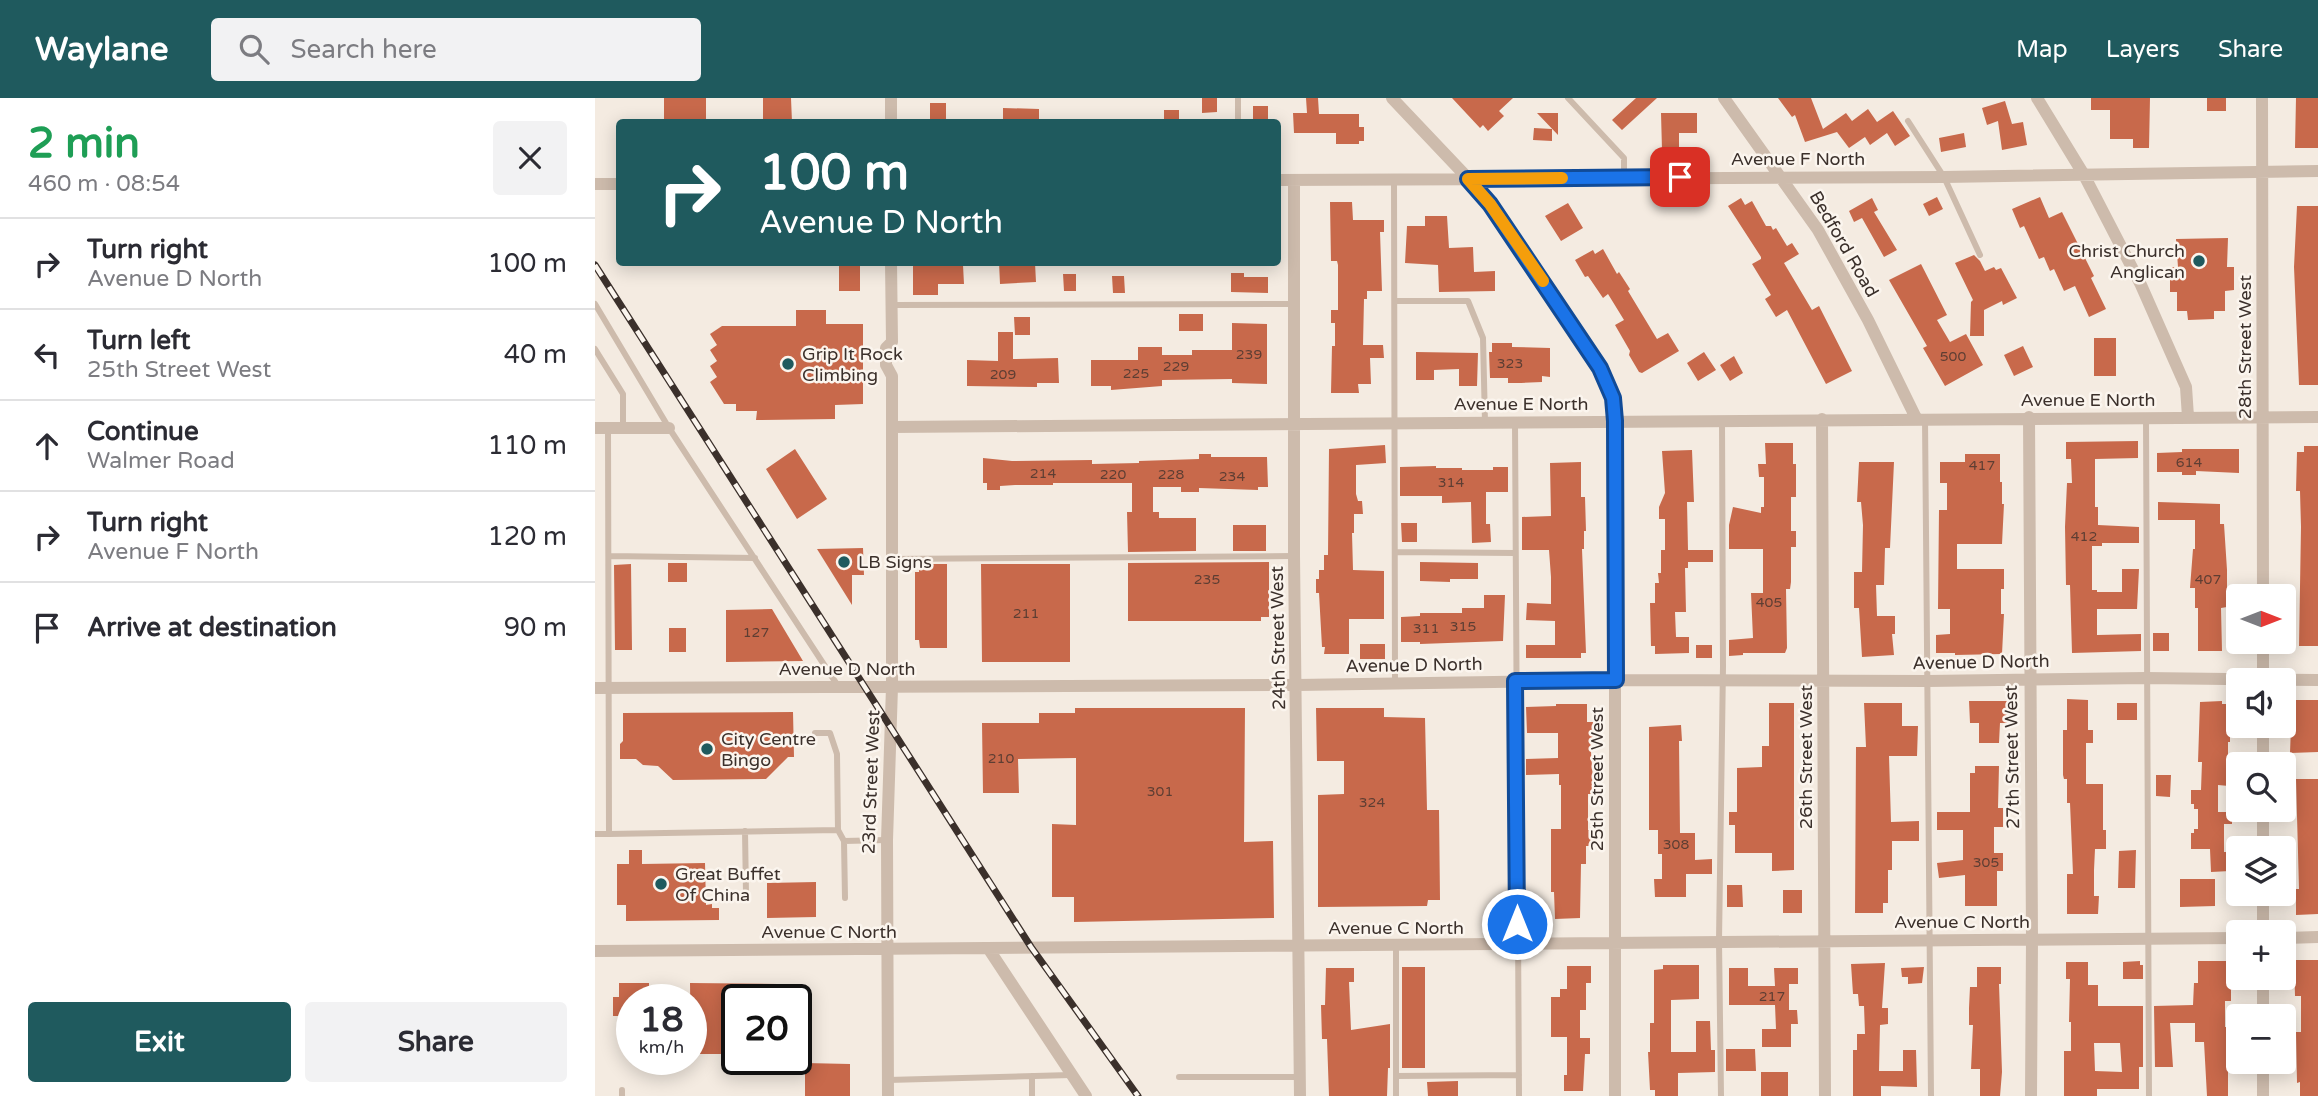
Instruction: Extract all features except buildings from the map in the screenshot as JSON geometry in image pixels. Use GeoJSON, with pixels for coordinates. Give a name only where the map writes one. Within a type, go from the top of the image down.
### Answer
{"type":"FeatureCollection","features":[{"type":"Feature","properties":{"kind":"street"},"geometry":{"type":"LineString","coordinates":[[891,98],[891,119]]}},
{"type":"Feature","properties":{"kind":"street","name":"25th Street West"},"geometry":{"type":"LineString","coordinates":[[1392,98],[1490,204],[1600,368],[1613,398],[1616,680],[1615,1096]]}},
{"type":"Feature","properties":{"kind":"street","name":"Bedford Road"},"geometry":{"type":"LineString","coordinates":[[1724,98],[1818,230],[1921,418]]}},
{"type":"Feature","properties":{"kind":"street"},"geometry":{"type":"LineString","coordinates":[[2037,98],[2084,175],[2141,285],[2186,387],[2188,417]]}},
{"type":"Feature","properties":{"kind":"street","name":"28th Street West"},"geometry":{"type":"LineString","coordinates":[[2262,98],[2263,584]]}},
{"type":"Feature","properties":{"kind":"street","name":"Avenue F North"},"geometry":{"type":"LineString","coordinates":[[1281,180],[1944,177],[2318,171]]}},
{"type":"Feature","properties":{"kind":"street","name":"24th Street West"},"geometry":{"type":"LineString","coordinates":[[1294,180],[1294,556],[1300,1096]]}},
{"type":"Feature","properties":{"kind":"street"},"geometry":{"type":"LineString","coordinates":[[595,184],[616,184]]}},
{"type":"Feature","properties":{"kind":"street","name":"23rd Street West"},"geometry":{"type":"LineString","coordinates":[[888,1096],[887,840],[892,687],[892,376],[886,365],[886,348],[892,342],[891,266]]}},
{"type":"Feature","properties":{"kind":"street","name":"Avenue E North"},"geometry":{"type":"LineString","coordinates":[[892,427],[2318,416]]}},
{"type":"Feature","properties":{"kind":"street","name":"27th Street West"},"geometry":{"type":"LineString","coordinates":[[2029,417],[2031,1096]]}},
{"type":"Feature","properties":{"kind":"street","name":"26th Street West"},"geometry":{"type":"LineString","coordinates":[[1822,419],[1825,1096]]}},
{"type":"Feature","properties":{"kind":"street"},"geometry":{"type":"LineString","coordinates":[[601,428],[669,428]]}},
{"type":"Feature","properties":{"kind":"street","name":"Avenue D North"},"geometry":{"type":"LineString","coordinates":[[595,688],[1297,685],[1616,680],[1722,682],[2226,679]]}},
{"type":"Feature","properties":{"kind":"street","name":"Avenue D North"},"geometry":{"type":"LineString","coordinates":[[2296,680],[2318,680]]}},
{"type":"Feature","properties":{"kind":"street"},"geometry":{"type":"LineString","coordinates":[[2296,937],[2318,937]]}},
{"type":"Feature","properties":{"kind":"street","name":"Avenue C North"},"geometry":{"type":"LineString","coordinates":[[595,951],[2226,938]]}},
{"type":"Feature","properties":{"kind":"street"},"geometry":{"type":"LineString","coordinates":[[988,948],[1086,1096]]}},
{"type":"Feature","properties":{"kind":"street"},"geometry":{"type":"LineString","coordinates":[[2263,1074],[2263,1096]]}},
{"type":"Feature","properties":{"kind":"lane"},"geometry":{"type":"LineString","coordinates":[[1238,98],[1238,119]]}},
{"type":"Feature","properties":{"kind":"lane"},"geometry":{"type":"LineString","coordinates":[[1568,98],[1624,158],[1624,177]]}},
{"type":"Feature","properties":{"kind":"lane"},"geometry":{"type":"LineString","coordinates":[[1908,121],[1944,177],[1980,255]]}},
{"type":"Feature","properties":{"kind":"lane"},"geometry":{"type":"LineString","coordinates":[[1394,180],[1395,682]]}},
{"type":"Feature","properties":{"kind":"lane"},"geometry":{"type":"LineString","coordinates":[[1395,301],[1468,301],[1483,338],[1485,422]]}},
{"type":"Feature","properties":{"kind":"lane"},"geometry":{"type":"LineString","coordinates":[[595,304],[669,428],[839,688]]}},
{"type":"Feature","properties":{"kind":"lane"},"geometry":{"type":"LineString","coordinates":[[891,306],[1295,304]]}},
{"type":"Feature","properties":{"kind":"lane"},"geometry":{"type":"LineString","coordinates":[[595,349],[623,394],[623,428]]}},
{"type":"Feature","properties":{"kind":"lane"},"geometry":{"type":"LineString","coordinates":[[2146,417],[2149,1096]]}},
{"type":"Feature","properties":{"kind":"lane"},"geometry":{"type":"LineString","coordinates":[[1921,418],[1928,681],[1931,1096]]}},
{"type":"Feature","properties":{"kind":"lane"},"geometry":{"type":"LineString","coordinates":[[1721,1096],[1719,941],[1722,421]]}},
{"type":"Feature","properties":{"kind":"lane"},"geometry":{"type":"LineString","coordinates":[[1515,422],[1519,1096]]}},
{"type":"Feature","properties":{"kind":"lane"},"geometry":{"type":"LineString","coordinates":[[601,428],[608,556],[609,834]]}},
{"type":"Feature","properties":{"kind":"lane"},"geometry":{"type":"LineString","coordinates":[[1395,552],[1515,553]]}},
{"type":"Feature","properties":{"kind":"lane"},"geometry":{"type":"LineString","coordinates":[[608,556],[755,558]]}},
{"type":"Feature","properties":{"kind":"lane"},"geometry":{"type":"LineString","coordinates":[[892,559],[1294,556]]}},
{"type":"Feature","properties":{"kind":"lane"},"geometry":{"type":"LineString","coordinates":[[815,733],[830,733],[837,754],[838,830],[844,841],[845,898]]}},
{"type":"Feature","properties":{"kind":"lane"},"geometry":{"type":"LineString","coordinates":[[595,834],[838,830]]}},
{"type":"Feature","properties":{"kind":"lane"},"geometry":{"type":"LineString","coordinates":[[745,831],[746,894]]}},
{"type":"Feature","properties":{"kind":"lane"},"geometry":{"type":"LineString","coordinates":[[844,841],[887,840]]}},
{"type":"Feature","properties":{"kind":"lane"},"geometry":{"type":"LineString","coordinates":[[1396,946],[1396,1096]]}},
{"type":"Feature","properties":{"kind":"lane"},"geometry":{"type":"LineString","coordinates":[[888,1080],[1072,1075]]}},
{"type":"Feature","properties":{"kind":"lane"},"geometry":{"type":"LineString","coordinates":[[1396,1076],[1519,1075]]}},
{"type":"Feature","properties":{"kind":"lane"},"geometry":{"type":"LineString","coordinates":[[1031,1076],[1032,1096]]}},
{"type":"Feature","properties":{"kind":"lane"},"geometry":{"type":"LineString","coordinates":[[1179,1077],[1300,1077]]}},
{"type":"Feature","properties":{"kind":"railway"},"geometry":{"type":"LineString","coordinates":[[595,265],[1031,947],[1138,1096]]}},
{"type":"Feature","properties":{"kind":"slow traffic"},"geometry":{"type":"LineString","coordinates":[[1543,281],[1490,204],[1468,179],[1562,178]]}},
{"type":"Feature","properties":{"kind":"place","name":"Christ Church Anglican"},"geometry":{"type":"Point","coordinates":[2199,261]}},
{"type":"Feature","properties":{"kind":"place","name":"Grip It Rock Climbing"},"geometry":{"type":"Point","coordinates":[788,364]}},
{"type":"Feature","properties":{"kind":"place","name":"LB Signs"},"geometry":{"type":"Point","coordinates":[844,562]}},
{"type":"Feature","properties":{"kind":"place","name":"City Centre Bingo"},"geometry":{"type":"Point","coordinates":[707,749]}},
{"type":"Feature","properties":{"kind":"place","name":"Great Buffet Of China"},"geometry":{"type":"Point","coordinates":[661,884]}},
{"type":"Feature","properties":{"kind":"route"},"geometry":{"type":"LineString","coordinates":[[1517,924],[1515,681],[1616,680],[1615,421],[1613,398],[1600,368],[1490,204],[1468,179],[1680,177]]}}]}
